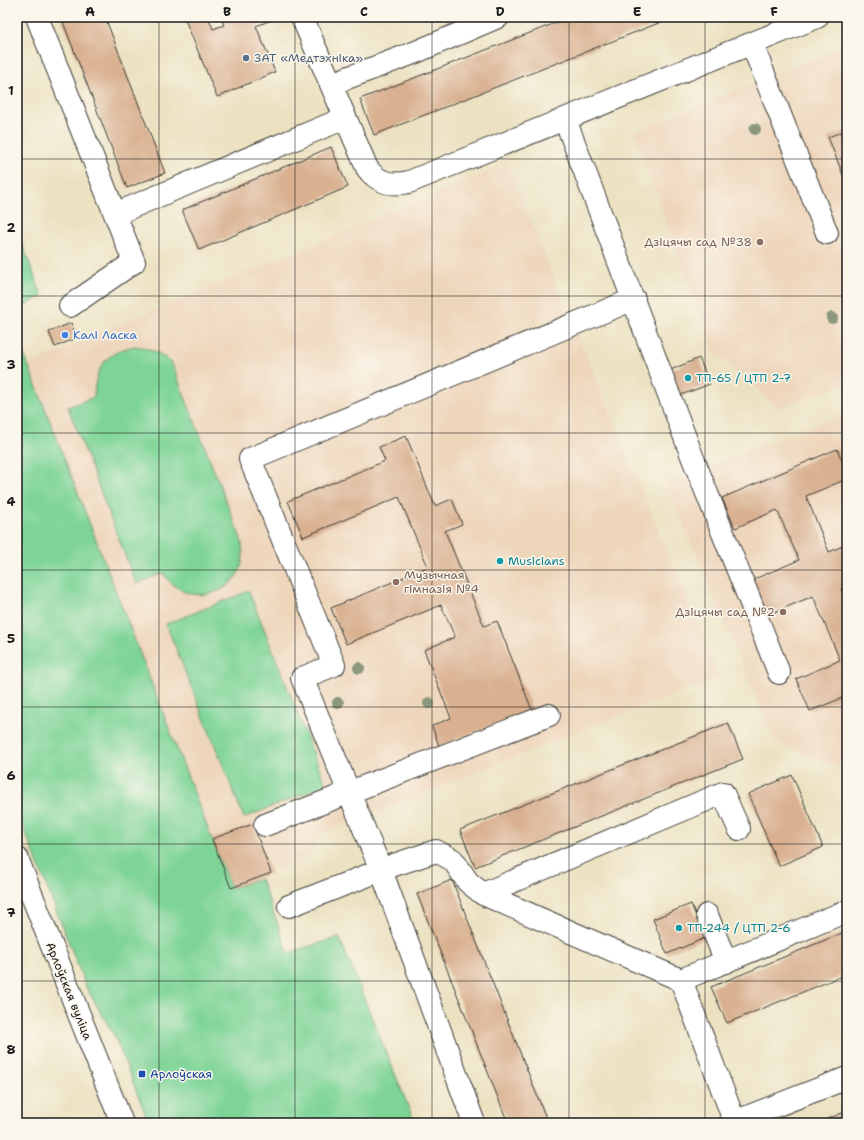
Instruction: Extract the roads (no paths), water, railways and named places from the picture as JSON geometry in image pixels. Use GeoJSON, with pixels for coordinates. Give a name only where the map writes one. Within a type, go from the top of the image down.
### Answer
{"type":"FeatureCollection","features":[{"type":"Feature","properties":{"kind":"street"},"geometry":{"type":"LineString","coordinates":[[37,17],[134,262],[70,306]]}},
{"type":"Feature","properties":{"kind":"street"},"geometry":{"type":"LineString","coordinates":[[302,17],[366,168],[380,181],[390,184],[409,182],[817,17]]}},
{"type":"Feature","properties":{"kind":"street"},"geometry":{"type":"LineString","coordinates":[[331,84],[416,52],[498,17]]}},
{"type":"Feature","properties":{"kind":"street"},"geometry":{"type":"LineString","coordinates":[[752,44],[827,233]]}},
{"type":"Feature","properties":{"kind":"street"},"geometry":{"type":"LineString","coordinates":[[115,214],[345,118]]}},
{"type":"Feature","properties":{"kind":"street"},"geometry":{"type":"LineString","coordinates":[[565,120],[634,299],[692,456],[779,674]]}},
{"type":"Feature","properties":{"kind":"street"},"geometry":{"type":"LineString","coordinates":[[474,1123],[350,791],[302,678],[334,665],[250,459],[634,299]]}},
{"type":"Feature","properties":{"kind":"street"},"geometry":{"type":"LineString","coordinates":[[265,825],[550,715]]}},
{"type":"Feature","properties":{"kind":"street"},"geometry":{"type":"LineString","coordinates":[[483,894],[722,793],[739,829]]}},
{"type":"Feature","properties":{"kind":"street"},"geometry":{"type":"LineString","coordinates":[[289,906],[380,870],[436,851],[453,860],[468,882],[483,894],[681,980],[847,911]]}},
{"type":"Feature","properties":{"kind":"street","name":"Арлоўская вуліца"},"geometry":{"type":"LineString","coordinates":[[17,858],[122,1123]]}},
{"type":"Feature","properties":{"kind":"street"},"geometry":{"type":"LineString","coordinates":[[707,915],[726,962]]}},
{"type":"Feature","properties":{"kind":"street"},"geometry":{"type":"LineString","coordinates":[[681,980],[734,1122],[847,1078]]}},
{"type":"Feature","properties":{"kind":"place","name":"ЗАТ «Медтэхніка»"},"geometry":{"type":"Point","coordinates":[246,58]}},
{"type":"Feature","properties":{"kind":"place","name":"Дзіцячы сад №38"},"geometry":{"type":"Point","coordinates":[760,242]}},
{"type":"Feature","properties":{"kind":"place","name":"Калі Ласка"},"geometry":{"type":"Point","coordinates":[65,335]}},
{"type":"Feature","properties":{"kind":"place","name":"ТП-65 / ЦТП 2-7"},"geometry":{"type":"Point","coordinates":[688,378]}},
{"type":"Feature","properties":{"kind":"place","name":"Musicians"},"geometry":{"type":"Point","coordinates":[500,561]}},
{"type":"Feature","properties":{"kind":"place","name":"Музычная гімназія №4"},"geometry":{"type":"Point","coordinates":[396,582]}},
{"type":"Feature","properties":{"kind":"place","name":"Дзіцячы сад №2"},"geometry":{"type":"Point","coordinates":[783,612]}},
{"type":"Feature","properties":{"kind":"place","name":"ТП-244 / ЦТП 2-6"},"geometry":{"type":"Point","coordinates":[679,928]}},
{"type":"Feature","properties":{"kind":"place","name":"Арлоўская"},"geometry":{"type":"Point","coordinates":[142,1074]}}]}
